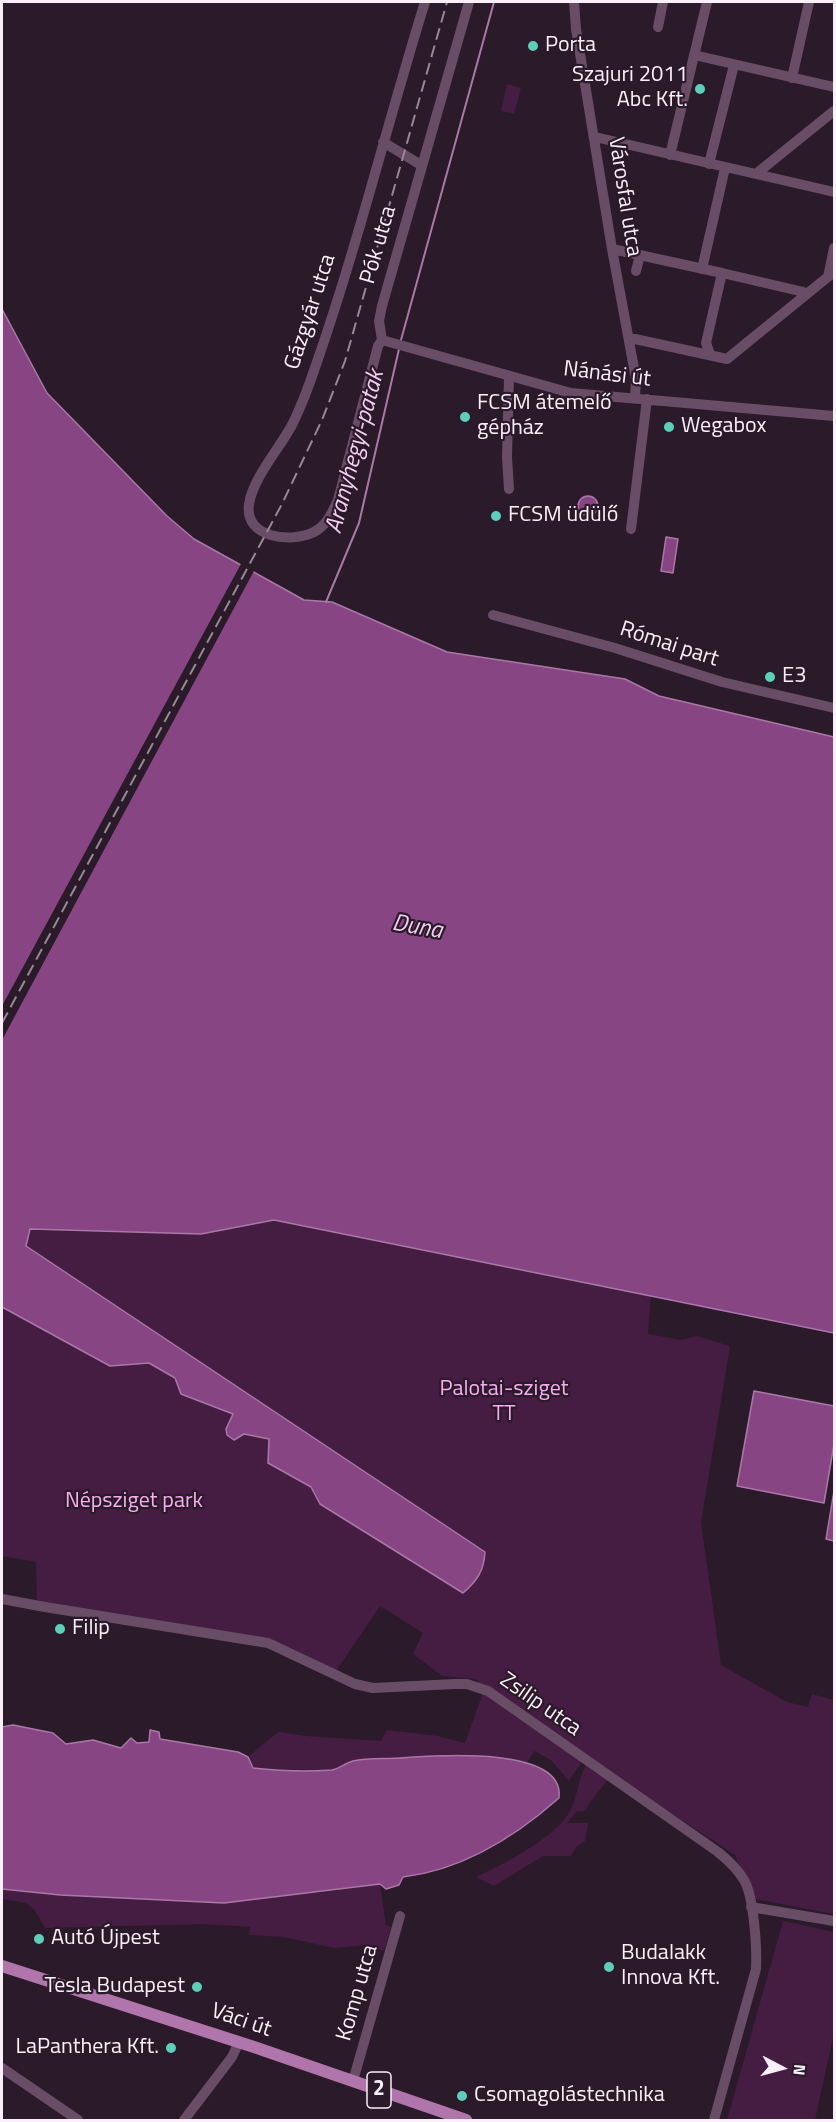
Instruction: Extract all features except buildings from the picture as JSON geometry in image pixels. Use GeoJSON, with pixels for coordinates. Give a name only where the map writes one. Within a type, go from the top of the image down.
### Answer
{"type":"FeatureCollection","features":[{"type":"Feature","properties":{"kind":"main road","name":"Váci út"},"geometry":{"type":"LineString","coordinates":[[2,1966],[239,2042],[466,2121]]}},
{"type":"Feature","properties":{"kind":"street","name":"Gázgyár utca"},"geometry":{"type":"LineString","coordinates":[[338,500],[330,519],[314,532],[298,537],[271,536],[254,525],[249,517],[248,506],[253,490],[292,425],[317,363],[425,2]]}},
{"type":"Feature","properties":{"kind":"street","name":"Pók utca"},"geometry":{"type":"LineString","coordinates":[[338,500],[378,346],[384,341],[379,321],[382,306],[469,2]]}},
{"type":"Feature","properties":{"kind":"street","name":"Városfal utca"},"geometry":{"type":"LineString","coordinates":[[574,2],[576,29],[612,249],[636,379],[635,398]]}},
{"type":"Feature","properties":{"kind":"street"},"geometry":{"type":"LineString","coordinates":[[658,27],[663,2]]}},
{"type":"Feature","properties":{"kind":"street"},"geometry":{"type":"LineString","coordinates":[[669,155],[707,2]]}},
{"type":"Feature","properties":{"kind":"street"},"geometry":{"type":"LineString","coordinates":[[792,78],[809,2]]}},
{"type":"Feature","properties":{"kind":"street"},"geometry":{"type":"LineString","coordinates":[[694,55],[834,87]]}},
{"type":"Feature","properties":{"kind":"street"},"geometry":{"type":"LineString","coordinates":[[709,164],[734,65]]}},
{"type":"Feature","properties":{"kind":"street"},"geometry":{"type":"LineString","coordinates":[[756,174],[834,111]]}},
{"type":"Feature","properties":{"kind":"street"},"geometry":{"type":"LineString","coordinates":[[595,137],[834,192]]}},
{"type":"Feature","properties":{"kind":"street"},"geometry":{"type":"LineString","coordinates":[[383,142],[421,165]]}},
{"type":"Feature","properties":{"kind":"street"},"geometry":{"type":"LineString","coordinates":[[702,269],[725,168]]}},
{"type":"Feature","properties":{"kind":"street"},"geometry":{"type":"LineString","coordinates":[[629,339],[727,359],[831,274],[834,248]]}},
{"type":"Feature","properties":{"kind":"street"},"geometry":{"type":"LineString","coordinates":[[612,249],[808,294]]}},
{"type":"Feature","properties":{"kind":"street"},"geometry":{"type":"LineString","coordinates":[[636,271],[640,255]]}},
{"type":"Feature","properties":{"kind":"street"},"geometry":{"type":"LineString","coordinates":[[710,354],[706,343],[722,273]]}},
{"type":"Feature","properties":{"kind":"street","name":"Nánási út"},"geometry":{"type":"LineString","coordinates":[[384,341],[571,393],[834,416]]}},
{"type":"Feature","properties":{"kind":"street"},"geometry":{"type":"LineString","coordinates":[[509,376],[507,457],[509,489]]}},
{"type":"Feature","properties":{"kind":"street"},"geometry":{"type":"LineString","coordinates":[[631,529],[647,399]]}},
{"type":"Feature","properties":{"kind":"street","name":"Római part"},"geometry":{"type":"LineString","coordinates":[[493,615],[600,644],[722,682],[834,708]]}},
{"type":"Feature","properties":{"kind":"street","name":"Zsilip utca"},"geometry":{"type":"LineString","coordinates":[[2,1599],[268,1642],[355,1684],[373,1688],[467,1684],[488,1691],[718,1852],[734,1865],[745,1882],[757,1951],[756,1969],[714,2121]]}},
{"type":"Feature","properties":{"kind":"street"},"geometry":{"type":"LineString","coordinates":[[751,1906],[834,1921]]}},
{"type":"Feature","properties":{"kind":"street","name":"Komp utca"},"geometry":{"type":"LineString","coordinates":[[353,2081],[400,1916]]}},
{"type":"Feature","properties":{"kind":"street"},"geometry":{"type":"LineString","coordinates":[[184,2121],[232,2057],[239,2042]]}},
{"type":"Feature","properties":{"kind":"street"},"geometry":{"type":"LineString","coordinates":[[2,2068],[78,2121]]}},
{"type":"Feature","properties":{"kind":"green space"},"geometry":{"type":"Polygon","coordinates":[[[507,84],[521,88],[514,114],[501,111],[507,84]]]}},
{"type":"Feature","properties":{"kind":"green space"},"geometry":{"type":"Polygon","coordinates":[[[274,1220],[651,1295],[648,1334],[682,1340],[697,1336],[730,1346],[701,1522],[721,1665],[787,1702],[808,1707],[812,1694],[834,1700],[834,1914],[755,1899],[735,1855],[612,1774],[583,1812],[577,1811],[567,1823],[588,1823],[585,1841],[576,1847],[571,1856],[543,1856],[494,1886],[476,1877],[528,1849],[563,1821],[573,1805],[587,1763],[583,1760],[569,1781],[551,1760],[534,1751],[527,1763],[490,1756],[453,1754],[351,1761],[335,1770],[275,1771],[253,1768],[248,1757],[278,1732],[381,1741],[387,1730],[438,1736],[465,1743],[484,1690],[476,1679],[442,1676],[413,1654],[423,1633],[380,1606],[334,1674],[268,1643],[127,1620],[37,1601],[36,1562],[2,1556],[2,1307],[109,1366],[149,1363],[175,1378],[182,1394],[233,1414],[226,1429],[227,1435],[234,1440],[244,1434],[269,1439],[269,1463],[311,1487],[320,1504],[462,1592],[479,1575],[485,1552],[26,1246],[30,1229],[201,1234],[274,1220]]]}},
{"type":"Feature","properties":{"kind":"green space"},"geometry":{"type":"Polygon","coordinates":[[[380,1884],[386,1925],[391,1927],[384,1951],[367,1945],[334,1948],[284,1937],[249,1935],[250,1927],[204,1924],[45,1928],[29,1905],[2,1899],[2,1889],[60,1895],[318,1893],[380,1884]]]}},
{"type":"Feature","properties":{"kind":"green space"},"geometry":{"type":"Polygon","coordinates":[[[783,1921],[834,1932],[834,2033],[815,2120],[727,2120],[783,1921]]]}},
{"type":"Feature","properties":{"kind":"water","name":"Duna"},"geometry":{"type":"Polygon","coordinates":[[[2,309],[47,393],[167,516],[194,539],[304,600],[332,602],[447,652],[625,679],[659,696],[834,737],[834,1333],[274,1220],[201,1234],[30,1229],[26,1246],[485,1552],[479,1575],[463,1593],[320,1504],[311,1487],[268,1463],[269,1439],[244,1434],[234,1440],[227,1435],[226,1429],[233,1414],[181,1394],[175,1378],[149,1363],[110,1366],[2,1307],[2,309]]]}},
{"type":"Feature","properties":{"kind":"water"},"geometry":{"type":"Polygon","coordinates":[[[588,496],[595,499],[598,506],[595,513],[588,516],[581,513],[578,506],[581,499],[588,496]]]}},
{"type":"Feature","properties":{"kind":"water"},"geometry":{"type":"Polygon","coordinates":[[[666,537],[678,539],[673,573],[661,571],[666,537]]]}},
{"type":"Feature","properties":{"kind":"water"},"geometry":{"type":"Polygon","coordinates":[[[754,1391],[834,1406],[834,1444],[824,1503],[737,1486],[754,1391]]]}},
{"type":"Feature","properties":{"kind":"water"},"geometry":{"type":"Polygon","coordinates":[[[834,1491],[834,1541],[826,1539],[834,1491]]]}},
{"type":"Feature","properties":{"kind":"water"},"geometry":{"type":"Polygon","coordinates":[[[13,1725],[53,1733],[66,1744],[93,1740],[121,1748],[131,1738],[137,1743],[149,1742],[150,1730],[159,1732],[160,1739],[238,1752],[248,1757],[253,1768],[273,1770],[332,1770],[353,1761],[370,1759],[438,1756],[493,1757],[519,1761],[541,1769],[555,1781],[559,1798],[524,1826],[487,1850],[446,1867],[403,1877],[399,1885],[386,1889],[380,1884],[224,1903],[60,1895],[2,1889],[2,1727],[13,1725]]]}},
{"type":"Feature","properties":{"kind":"pier"},"geometry":{"type":"Polygon","coordinates":[[[242,562],[255,569],[2,1040],[2,1006],[242,562]]]}},
{"type":"Feature","properties":{"kind":"waterway","name":"Aranyhegyi-patak"},"geometry":{"type":"LineString","coordinates":[[401,340],[494,2]]}},
{"type":"Feature","properties":{"kind":"waterway","name":"Aranyhegyi-patak"},"geometry":{"type":"LineString","coordinates":[[326,602],[359,523],[399,349]]}},
{"type":"Feature","properties":{"kind":"railway"},"geometry":{"type":"LineString","coordinates":[[2,1023],[282,504],[322,420],[345,361],[447,2]]}},
{"type":"Feature","properties":{"kind":"place","name":"Porta"},"geometry":{"type":"Point","coordinates":[533,46]}},
{"type":"Feature","properties":{"kind":"place","name":"Szajuri 2011 Abc Kft."},"geometry":{"type":"Point","coordinates":[700,89]}},
{"type":"Feature","properties":{"kind":"place","name":"FCSM átemelő gépház"},"geometry":{"type":"Point","coordinates":[465,417]}},
{"type":"Feature","properties":{"kind":"place","name":"Wegabox"},"geometry":{"type":"Point","coordinates":[669,427]}},
{"type":"Feature","properties":{"kind":"place","name":"FCSM üdülő"},"geometry":{"type":"Point","coordinates":[496,516]}},
{"type":"Feature","properties":{"kind":"place","name":"E3"},"geometry":{"type":"Point","coordinates":[770,677]}},
{"type":"Feature","properties":{"kind":"place","name":"Filip"},"geometry":{"type":"Point","coordinates":[60,1629]}},
{"type":"Feature","properties":{"kind":"place","name":"Autó Újpest"},"geometry":{"type":"Point","coordinates":[39,1939]}},
{"type":"Feature","properties":{"kind":"place","name":"Budalakk Innova Kft."},"geometry":{"type":"Point","coordinates":[609,1967]}},
{"type":"Feature","properties":{"kind":"place","name":"Tesla Budapest"},"geometry":{"type":"Point","coordinates":[197,1987]}},
{"type":"Feature","properties":{"kind":"place","name":"LaPanthera Kft."},"geometry":{"type":"Point","coordinates":[171,2048]}},
{"type":"Feature","properties":{"kind":"place","name":"Csomagolástechnika"},"geometry":{"type":"Point","coordinates":[462,2096]}},
{"type":"Feature","properties":{"kind":"park label","name":"Palotai-sziget TT"},"geometry":{"type":"Point","coordinates":[504,1402]}},
{"type":"Feature","properties":{"kind":"park label","name":"Népsziget park"},"geometry":{"type":"Point","coordinates":[134,1502]}}]}
